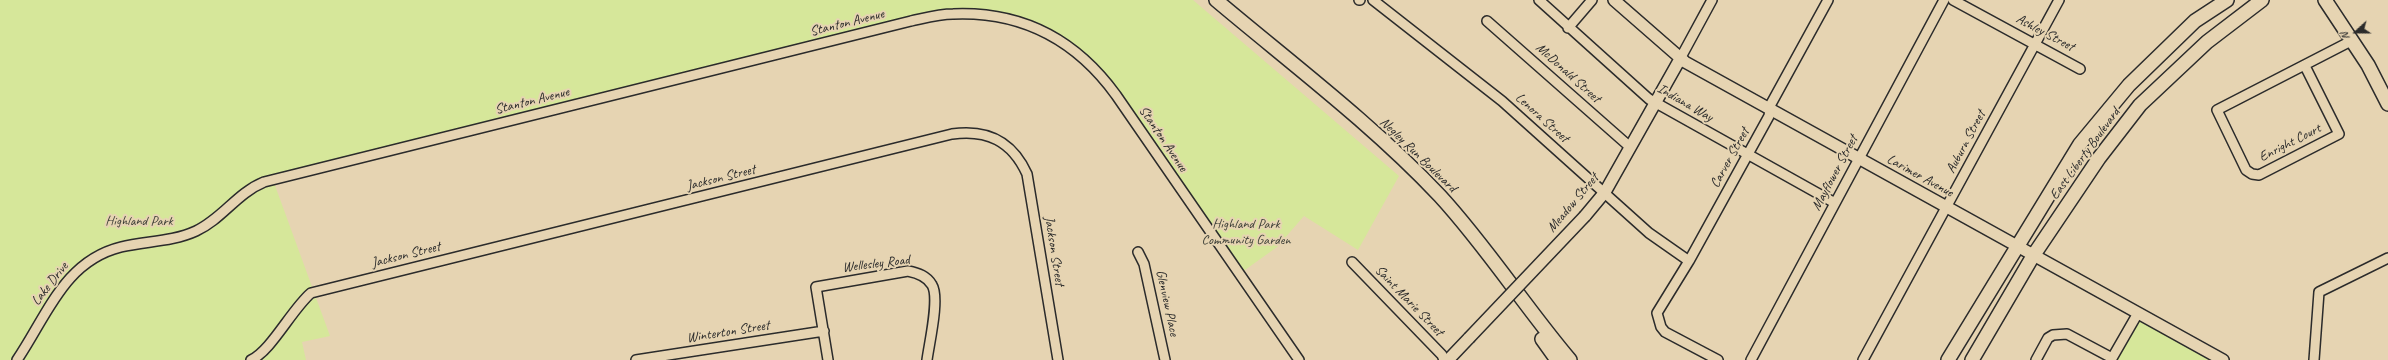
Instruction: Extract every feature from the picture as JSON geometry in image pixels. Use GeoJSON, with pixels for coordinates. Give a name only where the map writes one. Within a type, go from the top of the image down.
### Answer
{"type":"FeatureCollection","features":[{"type":"Feature","properties":{"kind":"main road","name":"Negley Run Boulevard"},"geometry":{"type":"LineString","coordinates":[[1205,0],[1370,140],[1420,186],[1467,239],[1557,360]]}},
{"type":"Feature","properties":{"kind":"main road","name":"Negley Run Boulevard"},"geometry":{"type":"LineString","coordinates":[[1216,0],[1375,134],[1425,181],[1476,239],[1570,360]]}},
{"type":"Feature","properties":{"kind":"main road","name":"East Liberty Boulevard"},"geometry":{"type":"LineString","coordinates":[[1948,360],[2080,144],[2129,85],[2195,21],[2227,0]]}},
{"type":"Feature","properties":{"kind":"main road","name":"East Liberty Boulevard"},"geometry":{"type":"LineString","coordinates":[[1972,360],[2033,256],[2099,158],[2140,105],[2207,42],[2262,0]]}},
{"type":"Feature","properties":{"kind":"main road"},"geometry":{"type":"LineString","coordinates":[[2325,0],[2353,40],[2388,104]]}},
{"type":"Feature","properties":{"kind":"street","name":"Lenora Street"},"geometry":{"type":"LineString","coordinates":[[1373,0],[1502,101],[1649,233],[1689,261]]}},
{"type":"Feature","properties":{"kind":"street","name":"Indiana Way"},"geometry":{"type":"LineString","coordinates":[[1539,0],[1568,28],[1655,103],[1835,203]]}},
{"type":"Feature","properties":{"kind":"street"},"geometry":{"type":"LineString","coordinates":[[1568,28],[1592,0]]}},
{"type":"Feature","properties":{"kind":"street","name":"Larimer Avenue"},"geometry":{"type":"LineString","coordinates":[[1614,0],[1680,59],[1946,208],[2223,360]]}},
{"type":"Feature","properties":{"kind":"street","name":"Meadow Street"},"geometry":{"type":"LineString","coordinates":[[1448,360],[1605,192],[1712,0]]}},
{"type":"Feature","properties":{"kind":"street","name":"Carver Street"},"geometry":{"type":"LineString","coordinates":[[1718,360],[1660,327],[1657,313],[1689,261],[1769,116],[1775,98],[1828,0]]}},
{"type":"Feature","properties":{"kind":"street","name":"Mayflower Street"},"geometry":{"type":"LineString","coordinates":[[1751,360],[1944,0]]}},
{"type":"Feature","properties":{"kind":"street","name":"Ashley Street"},"geometry":{"type":"LineString","coordinates":[[1953,0],[2080,69]]}},
{"type":"Feature","properties":{"kind":"street","name":"Auburn Street"},"geometry":{"type":"LineString","coordinates":[[1863,360],[2059,0]]}},
{"type":"Feature","properties":{"kind":"street","name":"Stanton Avenue"},"geometry":{"type":"LineString","coordinates":[[273,180],[911,21],[952,14],[994,15],[1027,23],[1059,39],[1093,65],[1299,360]]}},
{"type":"Feature","properties":{"kind":"street","name":"McDonald Street"},"geometry":{"type":"LineString","coordinates":[[1487,21],[1630,147]]}},
{"type":"Feature","properties":{"kind":"street","name":"Enright Court"},"geometry":{"type":"LineString","coordinates":[[2304,66],[2339,134],[2259,174],[2252,174],[2246,170],[2217,110],[2353,40]]}},
{"type":"Feature","properties":{"kind":"street","name":"Jackson Street"},"geometry":{"type":"LineString","coordinates":[[251,360],[269,343],[301,302],[311,293],[970,132],[986,135],[1003,143],[1012,150],[1027,174],[1058,360]]}},
{"type":"Feature","properties":{"kind":"street","name":"Lake Drive"},"geometry":{"type":"LineString","coordinates":[[18,360],[51,301],[66,282],[85,264],[102,254],[121,248],[177,238],[193,232],[213,222],[248,190],[273,180]]}},
{"type":"Feature","properties":{"kind":"street","name":"Glenview Place"},"geometry":{"type":"LineString","coordinates":[[1138,252],[1144,264],[1165,360]]}},
{"type":"Feature","properties":{"kind":"street"},"geometry":{"type":"LineString","coordinates":[[2314,360],[2319,292],[2388,258]]}},
{"type":"Feature","properties":{"kind":"street","name":"Saint Marie Street"},"geometry":{"type":"LineString","coordinates":[[1352,262],[1442,355],[1444,360]]}},
{"type":"Feature","properties":{"kind":"street","name":"Wellesley Road"},"geometry":{"type":"LineString","coordinates":[[824,331],[816,287],[908,271],[917,272],[926,277],[933,286],[935,297],[927,360]]}},
{"type":"Feature","properties":{"kind":"street"},"geometry":{"type":"LineString","coordinates":[[2036,360],[2048,338],[2060,334],[2067,334],[2112,359],[2138,314]]}},
{"type":"Feature","properties":{"kind":"street"},"geometry":{"type":"LineString","coordinates":[[824,331],[828,360]]}},
{"type":"Feature","properties":{"kind":"street","name":"Winterton Street"},"geometry":{"type":"LineString","coordinates":[[636,360],[824,331]]}},
{"type":"Feature","properties":{"kind":"green space","name":"Highland Park"},"geometry":{"type":"Polygon","coordinates":[[[0,0],[1193,0],[1399,176],[1358,250],[1304,216],[1277,247],[1238,275],[1116,95],[1059,39],[994,15],[952,14],[273,180],[330,336],[302,342],[306,360],[0,360],[0,0]]]}},
{"type":"Feature","properties":{"kind":"green space"},"geometry":{"type":"Polygon","coordinates":[[[2135,319],[2213,360],[2113,360],[2135,319]]]}},
{"type":"Feature","properties":{"kind":"park label","name":"Highland Park Community Garden"},"geometry":{"type":"Point","coordinates":[1246,232]}}]}
